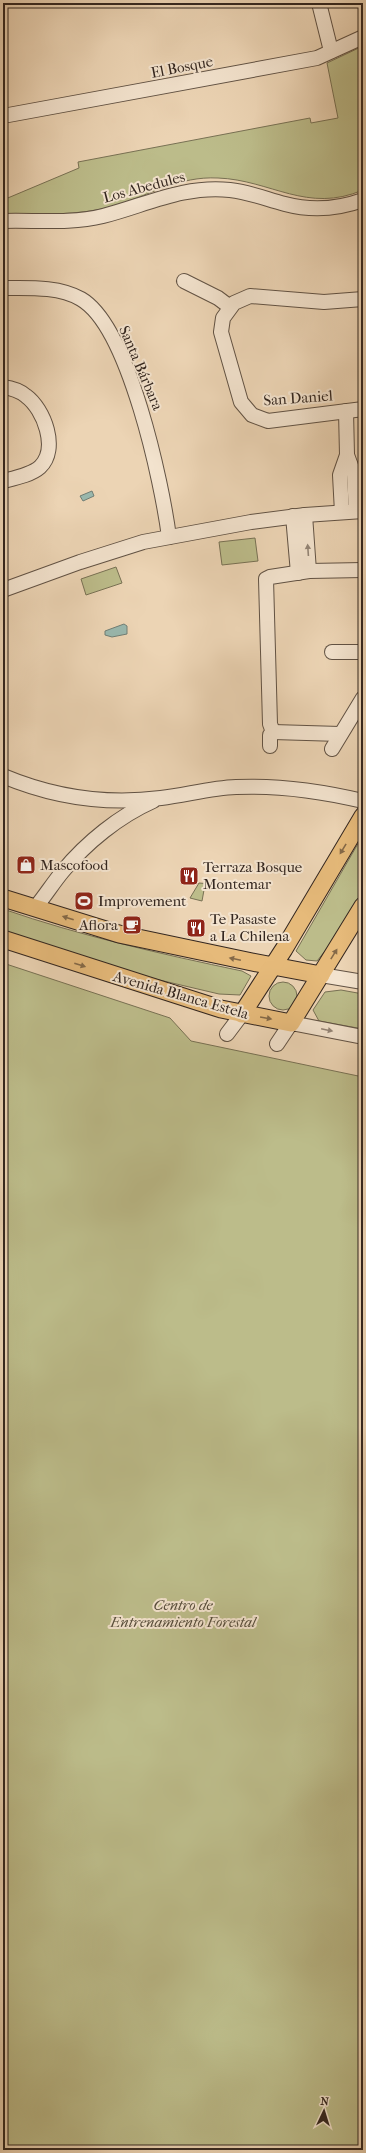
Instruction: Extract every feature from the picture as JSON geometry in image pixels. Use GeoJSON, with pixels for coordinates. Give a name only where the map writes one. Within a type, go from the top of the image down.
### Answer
{"type":"FeatureCollection","features":[{"type":"Feature","properties":{"kind":"main road"},"geometry":{"type":"LineString","coordinates":[[242,1014],[363,816]]}},
{"type":"Feature","properties":{"kind":"main road"},"geometry":{"type":"LineString","coordinates":[[3,898],[119,934],[252,962],[321,974]]}},
{"type":"Feature","properties":{"kind":"main road"},"geometry":{"type":"LineString","coordinates":[[291,1022],[363,906]]}},
{"type":"Feature","properties":{"kind":"main road","name":"Avenida Blanca Estela"},"geometry":{"type":"LineString","coordinates":[[3,939],[147,987],[242,1014],[291,1022]]}},
{"type":"Feature","properties":{"kind":"street"},"geometry":{"type":"LineString","coordinates":[[319,3],[331,51]]}},
{"type":"Feature","properties":{"kind":"street","name":"El Bosque"},"geometry":{"type":"LineString","coordinates":[[3,116],[317,58],[363,37]]}},
{"type":"Feature","properties":{"kind":"street","name":"Los Abedules"},"geometry":{"type":"LineString","coordinates":[[3,221],[49,221],[96,217],[173,193],[201,189],[245,192],[286,204],[308,208],[332,208],[363,200]]}},
{"type":"Feature","properties":{"kind":"street"},"geometry":{"type":"LineString","coordinates":[[184,281],[218,298],[230,307],[238,300],[250,296],[324,302],[363,299]]}},
{"type":"Feature","properties":{"kind":"street","name":"Santa Bárbara"},"geometry":{"type":"LineString","coordinates":[[3,288],[56,291],[81,299],[94,309],[118,351],[147,426],[165,507],[169,537]]}},
{"type":"Feature","properties":{"kind":"street","name":"San Daniel"},"geometry":{"type":"LineString","coordinates":[[230,307],[223,318],[221,332],[235,388],[247,412],[257,418],[268,421],[363,409]]}},
{"type":"Feature","properties":{"kind":"street"},"geometry":{"type":"LineString","coordinates":[[3,387],[19,391],[32,401],[41,415],[49,443],[47,456],[40,466],[29,473],[3,481]]}},
{"type":"Feature","properties":{"kind":"street","name":"San Daniel"},"geometry":{"type":"LineString","coordinates":[[346,411],[347,456],[354,474],[360,511]]}},
{"type":"Feature","properties":{"kind":"street","name":"San Daniel"},"geometry":{"type":"LineString","coordinates":[[342,512],[340,474],[347,456]]}},
{"type":"Feature","properties":{"kind":"street"},"geometry":{"type":"LineString","coordinates":[[3,590],[80,562],[143,542],[251,522],[299,515],[360,511]]}},
{"type":"Feature","properties":{"kind":"street"},"geometry":{"type":"LineString","coordinates":[[299,515],[304,572]]}},
{"type":"Feature","properties":{"kind":"street"},"geometry":{"type":"LineString","coordinates":[[340,734],[271,739],[265,582],[270,577],[304,572],[363,570]]}},
{"type":"Feature","properties":{"kind":"street"},"geometry":{"type":"LineString","coordinates":[[332,652],[363,652]]}},
{"type":"Feature","properties":{"kind":"street"},"geometry":{"type":"LineString","coordinates":[[332,749],[363,698]]}},
{"type":"Feature","properties":{"kind":"street"},"geometry":{"type":"LineString","coordinates":[[3,776],[50,792],[108,801],[161,798],[211,789],[262,787],[313,791],[363,801]]}},
{"type":"Feature","properties":{"kind":"street"},"geometry":{"type":"LineString","coordinates":[[35,908],[68,866],[113,825],[135,810],[161,798]]}},
{"type":"Feature","properties":{"kind":"street"},"geometry":{"type":"LineString","coordinates":[[108,801],[114,816],[113,825]]}},
{"type":"Feature","properties":{"kind":"street"},"geometry":{"type":"LineString","coordinates":[[321,974],[363,982]]}},
{"type":"Feature","properties":{"kind":"street"},"geometry":{"type":"LineString","coordinates":[[227,1034],[242,1014]]}},
{"type":"Feature","properties":{"kind":"street"},"geometry":{"type":"LineString","coordinates":[[277,1044],[291,1022]]}},
{"type":"Feature","properties":{"kind":"street","name":"Avenida Blanca Estela"},"geometry":{"type":"LineString","coordinates":[[291,1022],[363,1037]]}},
{"type":"Feature","properties":{"kind":"green space"},"geometry":{"type":"Polygon","coordinates":[[[363,46],[363,190],[343,196],[324,199],[289,194],[237,180],[204,178],[177,183],[127,202],[100,209],[59,214],[3,214],[3,200],[79,168],[78,162],[310,118],[311,123],[338,118],[327,63],[363,46]]]}},
{"type":"Feature","properties":{"kind":"green space"},"geometry":{"type":"Polygon","coordinates":[[[255,538],[258,561],[222,565],[219,542],[255,538]]]}},
{"type":"Feature","properties":{"kind":"green space"},"geometry":{"type":"Polygon","coordinates":[[[116,567],[122,583],[86,595],[81,579],[116,567]]]}},
{"type":"Feature","properties":{"kind":"green space"},"geometry":{"type":"Polygon","coordinates":[[[363,835],[363,891],[329,946],[317,961],[306,960],[296,951],[363,835]]]}},
{"type":"Feature","properties":{"kind":"green space"},"geometry":{"type":"Polygon","coordinates":[[[199,883],[211,884],[204,890],[202,901],[190,898],[199,883]]]}},
{"type":"Feature","properties":{"kind":"green space"},"geometry":{"type":"Polygon","coordinates":[[[3,909],[62,928],[151,951],[242,971],[251,976],[240,995],[219,994],[134,974],[3,931],[3,909]]]}},
{"type":"Feature","properties":{"kind":"green space","name":"Centro de Entrenamiento Forestal"},"geometry":{"type":"Polygon","coordinates":[[[3,963],[170,1018],[191,1041],[363,1077],[363,2150],[3,2150],[3,963]]]}},
{"type":"Feature","properties":{"kind":"green space"},"geometry":{"type":"Polygon","coordinates":[[[283,982],[293,986],[297,996],[293,1006],[283,1010],[273,1006],[269,996],[273,986],[283,982]]]}},
{"type":"Feature","properties":{"kind":"green space"},"geometry":{"type":"Polygon","coordinates":[[[341,990],[363,994],[363,1029],[319,1021],[313,1010],[325,992],[341,990]]]}},
{"type":"Feature","properties":{"kind":"water"},"geometry":{"type":"Polygon","coordinates":[[[92,491],[94,496],[83,501],[80,496],[92,491]]]}},
{"type":"Feature","properties":{"kind":"water"},"geometry":{"type":"Polygon","coordinates":[[[124,624],[127,626],[127,634],[112,637],[105,635],[105,631],[124,624]]]}},
{"type":"Feature","properties":{"kind":"place","name":"Mascofood"},"geometry":{"type":"Point","coordinates":[26,865]}},
{"type":"Feature","properties":{"kind":"place","name":"Terraza Bosque Montemar"},"geometry":{"type":"Point","coordinates":[189,876]}},
{"type":"Feature","properties":{"kind":"place","name":"Improvement"},"geometry":{"type":"Point","coordinates":[84,901]}},
{"type":"Feature","properties":{"kind":"place","name":"Aflora"},"geometry":{"type":"Point","coordinates":[132,925]}},
{"type":"Feature","properties":{"kind":"place","name":"Te Pasaste a La Chilena"},"geometry":{"type":"Point","coordinates":[196,928]}}]}
